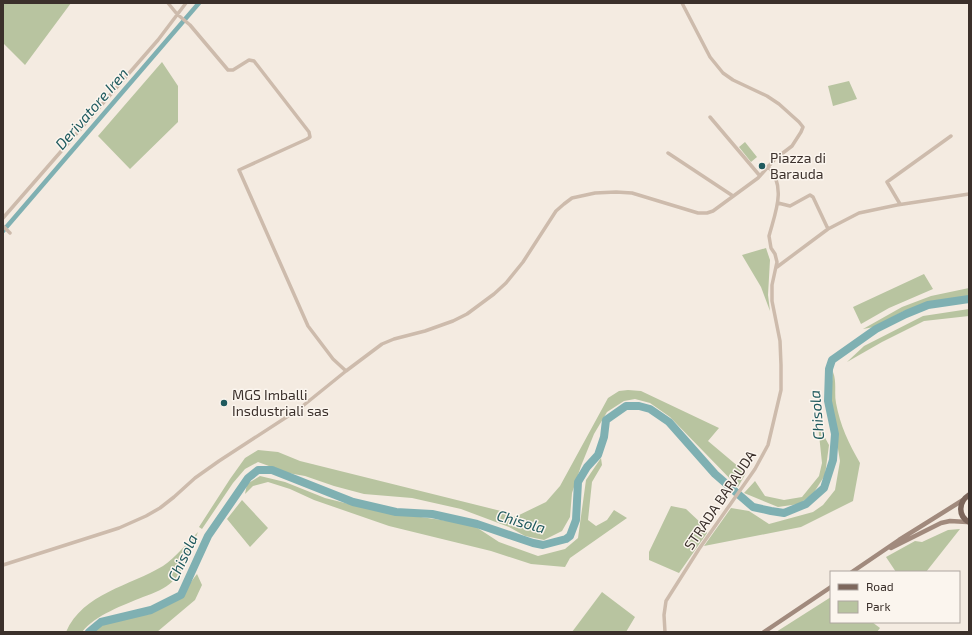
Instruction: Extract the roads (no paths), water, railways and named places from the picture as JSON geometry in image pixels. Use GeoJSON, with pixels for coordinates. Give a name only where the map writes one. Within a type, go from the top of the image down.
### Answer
{"type":"FeatureCollection","features":[{"type":"Feature","properties":{"kind":"main road"},"geometry":{"type":"LineString","coordinates":[[854,571],[899,540],[949,510],[969,495]]}},
{"type":"Feature","properties":{"kind":"main road"},"geometry":{"type":"LineString","coordinates":[[962,500],[960,511],[961,515],[968,522]]}},
{"type":"Feature","properties":{"kind":"main road"},"geometry":{"type":"LineString","coordinates":[[881,553],[941,524],[950,521],[968,522]]}},
{"type":"Feature","properties":{"kind":"main road"},"geometry":{"type":"LineString","coordinates":[[764,632],[830,588]]}},
{"type":"Feature","properties":{"kind":"street"},"geometry":{"type":"LineString","coordinates":[[168,3],[177,14],[190,25],[228,70],[233,70],[249,60],[254,61],[310,132],[310,137],[307,139],[238,170],[308,326],[333,359],[346,371]]}},
{"type":"Feature","properties":{"kind":"street"},"geometry":{"type":"LineString","coordinates":[[3,218],[158,40],[186,3]]}},
{"type":"Feature","properties":{"kind":"street"},"geometry":{"type":"LineString","coordinates":[[3,565],[119,528],[146,516],[174,497],[195,478],[299,409],[382,344],[394,338],[425,331],[453,322],[467,314],[488,299],[506,283],[523,262],[556,212],[572,198],[595,193],[632,193],[698,213],[708,213],[713,211],[760,176],[784,151],[792,146],[803,126],[779,104],[767,96],[733,80],[724,73],[710,57],[682,3]]}},
{"type":"Feature","properties":{"kind":"street"},"geometry":{"type":"LineString","coordinates":[[710,117],[760,176]]}},
{"type":"Feature","properties":{"kind":"street"},"geometry":{"type":"LineString","coordinates":[[900,204],[887,182],[951,136]]}},
{"type":"Feature","properties":{"kind":"street"},"geometry":{"type":"LineString","coordinates":[[668,154],[733,196]]}},
{"type":"Feature","properties":{"kind":"street"},"geometry":{"type":"LineString","coordinates":[[768,166],[775,175],[779,192],[778,203],[769,236],[771,248],[778,262],[777,267]]}},
{"type":"Feature","properties":{"kind":"street"},"geometry":{"type":"LineString","coordinates":[[777,267],[828,229],[859,213],[900,204],[969,194]]}},
{"type":"Feature","properties":{"kind":"street"},"geometry":{"type":"LineString","coordinates":[[778,203],[790,206],[813,196],[828,229]]}},
{"type":"Feature","properties":{"kind":"street"},"geometry":{"type":"LineString","coordinates":[[3,226],[10,233]]}},
{"type":"Feature","properties":{"kind":"street","name":"STRADA BARAUDA"},"geometry":{"type":"LineString","coordinates":[[665,632],[664,616],[666,601],[755,469],[768,445],[781,390],[780,341],[772,301],[772,285],[777,267]]}},
{"type":"Feature","properties":{"kind":"waterway","name":"Derivatore Iren"},"geometry":{"type":"LineString","coordinates":[[3,231],[199,3]]}},
{"type":"Feature","properties":{"kind":"waterway","name":"Chisola"},"geometry":{"type":"LineString","coordinates":[[89,632],[101,622],[151,610],[181,595],[208,536],[248,478],[258,470],[272,470],[353,502],[396,512],[432,514],[477,524],[533,543],[543,545],[566,539],[570,536],[576,520],[578,482],[587,467],[598,455],[604,437],[606,420],[626,406],[639,406],[650,409],[669,422],[715,474],[753,507],[784,513],[806,504],[824,488],[833,460],[835,434],[828,401],[829,369],[832,360],[876,329],[906,314],[928,305],[969,299]]}},
{"type":"Feature","properties":{"kind":"place","name":"Piazza di Barauda"},"geometry":{"type":"Point","coordinates":[762,166]}},
{"type":"Feature","properties":{"kind":"place","name":"MGS Imballi Insdustriali sas"},"geometry":{"type":"Point","coordinates":[224,403]}}]}
